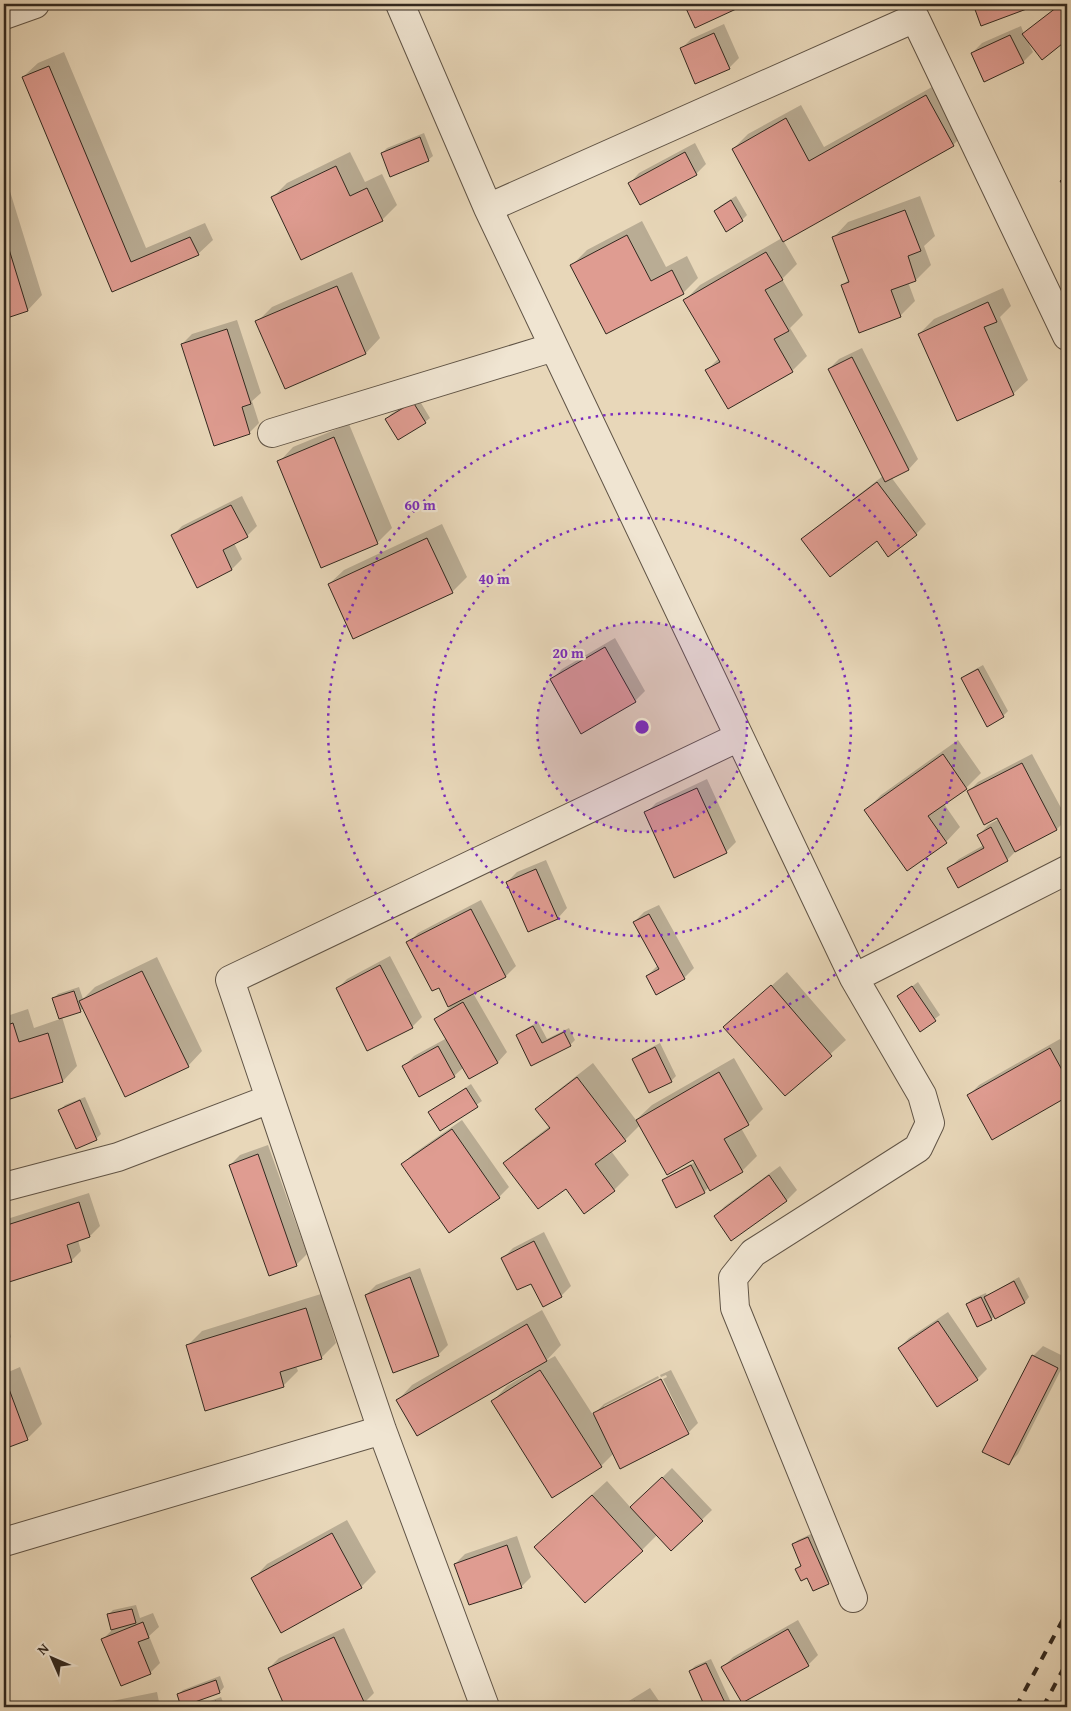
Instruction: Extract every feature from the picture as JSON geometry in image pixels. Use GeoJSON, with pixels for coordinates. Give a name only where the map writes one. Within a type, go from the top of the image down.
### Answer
{"type":"FeatureCollection","features":[{"type":"Feature","properties":{"kind":"street"},"geometry":{"type":"LineString","coordinates":[[4,15],[35,4]]}},
{"type":"Feature","properties":{"kind":"street"},"geometry":{"type":"LineString","coordinates":[[400,4],[488,208],[854,978],[922,1095],[930,1123],[918,1148],[753,1252],[733,1278],[735,1308],[853,1598]]}},
{"type":"Feature","properties":{"kind":"street"},"geometry":{"type":"LineString","coordinates":[[488,208],[912,11],[1065,325]]}},
{"type":"Feature","properties":{"kind":"street"},"geometry":{"type":"LineString","coordinates":[[272,433],[554,347]]}},
{"type":"Feature","properties":{"kind":"street"},"geometry":{"type":"LineString","coordinates":[[485,1707],[382,1430],[230,980],[739,737]]}},
{"type":"Feature","properties":{"kind":"street"},"geometry":{"type":"LineString","coordinates":[[854,978],[1067,870]]}},
{"type":"Feature","properties":{"kind":"street"},"geometry":{"type":"LineString","coordinates":[[4,1187],[118,1157],[270,1100]]}},
{"type":"Feature","properties":{"kind":"street"},"geometry":{"type":"LineString","coordinates":[[4,1542],[382,1430]]}},
{"type":"Feature","properties":{"kind":"building"},"geometry":{"type":"Polygon","coordinates":[[[684,4],[747,4],[695,28],[684,4]]]}},
{"type":"Feature","properties":{"kind":"building"},"geometry":{"type":"Polygon","coordinates":[[[973,4],[1040,4],[981,26],[973,4]]]}},
{"type":"Feature","properties":{"kind":"building"},"geometry":{"type":"Polygon","coordinates":[[[1061,4],[1067,12],[1067,40],[1042,60],[1022,34],[1061,4]]]}},
{"type":"Feature","properties":{"kind":"building"},"geometry":{"type":"Polygon","coordinates":[[[714,33],[730,69],[695,84],[680,48],[714,33]]]}},
{"type":"Feature","properties":{"kind":"building"},"geometry":{"type":"Polygon","coordinates":[[[1010,35],[1024,63],[984,82],[971,53],[1010,35]]]}},
{"type":"Feature","properties":{"kind":"building"},"geometry":{"type":"Polygon","coordinates":[[[49,66],[131,262],[190,237],[199,255],[112,292],[22,77],[49,66]]]}},
{"type":"Feature","properties":{"kind":"building"},"geometry":{"type":"Polygon","coordinates":[[[926,95],[954,146],[783,242],[732,149],[786,118],[809,161],[926,95]]]}},
{"type":"Feature","properties":{"kind":"building"},"geometry":{"type":"Polygon","coordinates":[[[420,137],[429,161],[390,177],[381,153],[420,137]]]}},
{"type":"Feature","properties":{"kind":"building"},"geometry":{"type":"Polygon","coordinates":[[[685,152],[697,175],[640,205],[628,183],[685,152]]]}},
{"type":"Feature","properties":{"kind":"building"},"geometry":{"type":"Polygon","coordinates":[[[336,166],[350,196],[367,188],[383,221],[301,260],[271,197],[336,166]]]}},
{"type":"Feature","properties":{"kind":"building"},"geometry":{"type":"Polygon","coordinates":[[[1067,175],[1067,191],[1060,181],[1067,175]]]}},
{"type":"Feature","properties":{"kind":"building"},"geometry":{"type":"Polygon","coordinates":[[[731,200],[743,221],[726,232],[714,211],[731,200]]]}},
{"type":"Feature","properties":{"kind":"building"},"geometry":{"type":"Polygon","coordinates":[[[905,210],[921,251],[908,256],[916,281],[891,290],[901,317],[859,333],[841,285],[849,282],[832,237],[905,210]]]}},
{"type":"Feature","properties":{"kind":"building"},"geometry":{"type":"Polygon","coordinates":[[[4,233],[28,311],[4,319],[4,233]]]}},
{"type":"Feature","properties":{"kind":"building"},"geometry":{"type":"Polygon","coordinates":[[[627,235],[651,281],[672,270],[684,294],[606,334],[570,265],[627,235]]]}},
{"type":"Feature","properties":{"kind":"building"},"geometry":{"type":"Polygon","coordinates":[[[766,252],[783,280],[765,290],[789,331],[774,339],[793,372],[728,409],[705,370],[720,362],[683,300],[766,252]]]}},
{"type":"Feature","properties":{"kind":"building"},"geometry":{"type":"Polygon","coordinates":[[[337,286],[366,354],[285,389],[255,321],[337,286]]]}},
{"type":"Feature","properties":{"kind":"building"},"geometry":{"type":"Polygon","coordinates":[[[988,302],[997,322],[984,327],[1014,395],[957,421],[918,334],[988,302]]]}},
{"type":"Feature","properties":{"kind":"building"},"geometry":{"type":"Polygon","coordinates":[[[227,329],[251,404],[242,407],[250,434],[214,446],[181,344],[227,329]]]}},
{"type":"Feature","properties":{"kind":"building"},"geometry":{"type":"Polygon","coordinates":[[[852,357],[909,470],[885,482],[828,369],[852,357]]]}},
{"type":"Feature","properties":{"kind":"building"},"geometry":{"type":"Polygon","coordinates":[[[413,402],[426,423],[398,440],[385,419],[413,402]]]}},
{"type":"Feature","properties":{"kind":"building"},"geometry":{"type":"Polygon","coordinates":[[[334,437],[378,544],[321,568],[277,461],[334,437]]]}},
{"type":"Feature","properties":{"kind":"building"},"geometry":{"type":"Polygon","coordinates":[[[877,482],[917,535],[888,557],[877,541],[830,577],[801,539],[877,482]]]}},
{"type":"Feature","properties":{"kind":"building"},"geometry":{"type":"Polygon","coordinates":[[[231,505],[248,537],[223,550],[232,570],[197,588],[171,535],[231,505]]]}},
{"type":"Feature","properties":{"kind":"building"},"geometry":{"type":"Polygon","coordinates":[[[427,538],[453,593],[353,639],[328,584],[427,538]]]}},
{"type":"Feature","properties":{"kind":"building"},"geometry":{"type":"Polygon","coordinates":[[[605,647],[636,702],[581,734],[550,679],[605,647]]]}},
{"type":"Feature","properties":{"kind":"building"},"geometry":{"type":"Polygon","coordinates":[[[978,669],[1004,717],[987,727],[961,678],[978,669]]]}},
{"type":"Feature","properties":{"kind":"building"},"geometry":{"type":"Polygon","coordinates":[[[943,754],[967,789],[928,816],[947,843],[907,871],[864,810],[943,754]]]}},
{"type":"Feature","properties":{"kind":"building"},"geometry":{"type":"Polygon","coordinates":[[[1022,763],[1057,830],[1015,852],[997,818],[984,825],[967,791],[1022,763]]]}},
{"type":"Feature","properties":{"kind":"building"},"geometry":{"type":"Polygon","coordinates":[[[697,788],[727,853],[674,878],[644,812],[697,788]]]}},
{"type":"Feature","properties":{"kind":"building"},"geometry":{"type":"Polygon","coordinates":[[[991,827],[1008,861],[958,888],[947,868],[984,848],[977,835],[991,827]]]}},
{"type":"Feature","properties":{"kind":"building"},"geometry":{"type":"Polygon","coordinates":[[[536,869],[558,919],[528,932],[506,882],[536,869]]]}},
{"type":"Feature","properties":{"kind":"building"},"geometry":{"type":"Polygon","coordinates":[[[471,909],[506,977],[448,1007],[439,988],[432,991],[406,942],[471,909]]]}},
{"type":"Feature","properties":{"kind":"building"},"geometry":{"type":"Polygon","coordinates":[[[649,914],[685,979],[656,995],[646,976],[659,969],[633,922],[649,914]]]}},
{"type":"Feature","properties":{"kind":"building"},"geometry":{"type":"Polygon","coordinates":[[[380,965],[413,1028],[367,1051],[336,988],[380,965]]]}},
{"type":"Feature","properties":{"kind":"building"},"geometry":{"type":"Polygon","coordinates":[[[142,971],[189,1067],[125,1097],[79,1001],[142,971]]]}},
{"type":"Feature","properties":{"kind":"building"},"geometry":{"type":"Polygon","coordinates":[[[771,985],[832,1056],[785,1096],[723,1027],[771,985]]]}},
{"type":"Feature","properties":{"kind":"building"},"geometry":{"type":"Polygon","coordinates":[[[912,986],[936,1021],[920,1032],[897,996],[912,986]]]}},
{"type":"Feature","properties":{"kind":"building"},"geometry":{"type":"Polygon","coordinates":[[[74,991],[81,1012],[59,1019],[52,998],[74,991]]]}},
{"type":"Feature","properties":{"kind":"building"},"geometry":{"type":"Polygon","coordinates":[[[463,1002],[498,1063],[469,1079],[434,1019],[463,1002]]]}},
{"type":"Feature","properties":{"kind":"building"},"geometry":{"type":"Polygon","coordinates":[[[13,1023],[19,1042],[48,1033],[63,1082],[4,1101],[4,1026],[13,1023]]]}},
{"type":"Feature","properties":{"kind":"building"},"geometry":{"type":"Polygon","coordinates":[[[533,1026],[542,1043],[564,1032],[571,1046],[531,1066],[516,1035],[533,1026]]]}},
{"type":"Feature","properties":{"kind":"building"},"geometry":{"type":"Polygon","coordinates":[[[438,1046],[455,1077],[419,1097],[402,1066],[438,1046]]]}},
{"type":"Feature","properties":{"kind":"building"},"geometry":{"type":"Polygon","coordinates":[[[655,1047],[672,1082],[649,1093],[632,1059],[655,1047]]]}},
{"type":"Feature","properties":{"kind":"building"},"geometry":{"type":"Polygon","coordinates":[[[1050,1048],[1067,1079],[1067,1097],[992,1140],[967,1095],[1050,1048]]]}},
{"type":"Feature","properties":{"kind":"building"},"geometry":{"type":"Polygon","coordinates":[[[719,1072],[749,1125],[724,1139],[743,1172],[710,1191],[693,1160],[667,1175],[636,1120],[719,1072]]]}},
{"type":"Feature","properties":{"kind":"building"},"geometry":{"type":"Polygon","coordinates":[[[577,1077],[626,1141],[595,1164],[615,1191],[584,1214],[566,1189],[538,1209],[503,1163],[550,1128],[535,1109],[577,1077]]]}},
{"type":"Feature","properties":{"kind":"building"},"geometry":{"type":"Polygon","coordinates":[[[466,1088],[478,1107],[440,1131],[428,1112],[466,1088]]]}},
{"type":"Feature","properties":{"kind":"building"},"geometry":{"type":"Polygon","coordinates":[[[80,1100],[97,1140],[76,1149],[58,1110],[80,1100]]]}},
{"type":"Feature","properties":{"kind":"building"},"geometry":{"type":"Polygon","coordinates":[[[452,1129],[500,1198],[449,1233],[401,1164],[452,1129]]]}},
{"type":"Feature","properties":{"kind":"building"},"geometry":{"type":"Polygon","coordinates":[[[258,1154],[297,1266],[269,1276],[229,1165],[258,1154]]]}},
{"type":"Feature","properties":{"kind":"building"},"geometry":{"type":"Polygon","coordinates":[[[691,1165],[705,1193],[676,1208],[662,1180],[691,1165]]]}},
{"type":"Feature","properties":{"kind":"building"},"geometry":{"type":"Polygon","coordinates":[[[769,1175],[787,1201],[731,1241],[714,1216],[769,1175]]]}},
{"type":"Feature","properties":{"kind":"building"},"geometry":{"type":"Polygon","coordinates":[[[79,1202],[90,1237],[67,1245],[72,1262],[6,1283],[4,1277],[4,1226],[79,1202]]]}},
{"type":"Feature","properties":{"kind":"building"},"geometry":{"type":"Polygon","coordinates":[[[534,1241],[562,1297],[543,1307],[531,1284],[517,1290],[501,1258],[534,1241]]]}},
{"type":"Feature","properties":{"kind":"building"},"geometry":{"type":"Polygon","coordinates":[[[410,1277],[439,1356],[393,1373],[365,1295],[410,1277]]]}},
{"type":"Feature","properties":{"kind":"building"},"geometry":{"type":"Polygon","coordinates":[[[1014,1281],[1025,1303],[995,1319],[984,1297],[1014,1281]]]}},
{"type":"Feature","properties":{"kind":"building"},"geometry":{"type":"Polygon","coordinates":[[[981,1297],[992,1320],[977,1327],[966,1304],[981,1297]]]}},
{"type":"Feature","properties":{"kind":"building"},"geometry":{"type":"Polygon","coordinates":[[[306,1308],[322,1359],[280,1372],[284,1387],[205,1411],[186,1345],[306,1308]]]}},
{"type":"Feature","properties":{"kind":"building"},"geometry":{"type":"Polygon","coordinates":[[[938,1321],[978,1380],[937,1407],[898,1348],[938,1321]]]}},
{"type":"Feature","properties":{"kind":"building"},"geometry":{"type":"Polygon","coordinates":[[[527,1324],[547,1361],[417,1436],[396,1400],[527,1324]]]}},
{"type":"Feature","properties":{"kind":"building"},"geometry":{"type":"Polygon","coordinates":[[[1032,1355],[1058,1368],[1009,1465],[982,1452],[1032,1355]]]}},
{"type":"Feature","properties":{"kind":"building"},"geometry":{"type":"Polygon","coordinates":[[[540,1370],[602,1467],[552,1498],[491,1401],[540,1370]]]}},
{"type":"Feature","properties":{"kind":"building"},"geometry":{"type":"Polygon","coordinates":[[[661,1379],[689,1434],[620,1469],[593,1413],[661,1379]]]}},
{"type":"Feature","properties":{"kind":"building"},"geometry":{"type":"Polygon","coordinates":[[[6,1381],[28,1440],[4,1449],[4,1382],[6,1381]]]}},
{"type":"Feature","properties":{"kind":"building"},"geometry":{"type":"Polygon","coordinates":[[[662,1477],[703,1521],[671,1551],[630,1507],[662,1477]]]}},
{"type":"Feature","properties":{"kind":"building"},"geometry":{"type":"Polygon","coordinates":[[[592,1495],[643,1551],[585,1603],[534,1547],[592,1495]]]}},
{"type":"Feature","properties":{"kind":"building"},"geometry":{"type":"Polygon","coordinates":[[[332,1533],[362,1588],[281,1633],[251,1578],[332,1533]]]}},
{"type":"Feature","properties":{"kind":"building"},"geometry":{"type":"Polygon","coordinates":[[[808,1537],[829,1584],[813,1591],[807,1578],[801,1581],[795,1569],[801,1566],[792,1544],[808,1537]]]}},
{"type":"Feature","properties":{"kind":"building"},"geometry":{"type":"Polygon","coordinates":[[[507,1545],[522,1588],[469,1605],[454,1564],[507,1545]]]}},
{"type":"Feature","properties":{"kind":"building"},"geometry":{"type":"Polygon","coordinates":[[[132,1609],[136,1623],[111,1630],[107,1614],[132,1609]]]}},
{"type":"Feature","properties":{"kind":"building"},"geometry":{"type":"Polygon","coordinates":[[[143,1622],[149,1638],[138,1642],[151,1674],[121,1686],[101,1639],[143,1622]]]}},
{"type":"Feature","properties":{"kind":"building"},"geometry":{"type":"Polygon","coordinates":[[[788,1629],[809,1666],[742,1703],[721,1667],[788,1629]]]}},
{"type":"Feature","properties":{"kind":"building"},"geometry":{"type":"Polygon","coordinates":[[[334,1637],[365,1704],[358,1707],[285,1707],[268,1668],[334,1637]]]}},
{"type":"Feature","properties":{"kind":"building"},"geometry":{"type":"Polygon","coordinates":[[[706,1663],[727,1707],[705,1707],[689,1671],[706,1663]]]}},
{"type":"Feature","properties":{"kind":"building"},"geometry":{"type":"Polygon","coordinates":[[[216,1680],[220,1693],[181,1707],[177,1694],[216,1680]]]}},
{"type":"Feature","properties":{"kind":"building"},"geometry":{"type":"Polygon","coordinates":[[[216,1701],[219,1707],[199,1707],[216,1701]]]}},
{"type":"Feature","properties":{"kind":"building"},"geometry":{"type":"Polygon","coordinates":[[[635,1701],[639,1707],[626,1707],[635,1701]]]}},
{"type":"Feature","properties":{"kind":"building"},"geometry":{"type":"Polygon","coordinates":[[[147,1702],[148,1707],[120,1707],[147,1702]]]}},
{"type":"Feature","properties":{"kind":"railway"},"geometry":{"type":"LineString","coordinates":[[1016,1707],[1067,1612]]}},
{"type":"Feature","properties":{"kind":"railway"},"geometry":{"type":"LineString","coordinates":[[1043,1707],[1067,1662]]}}]}
